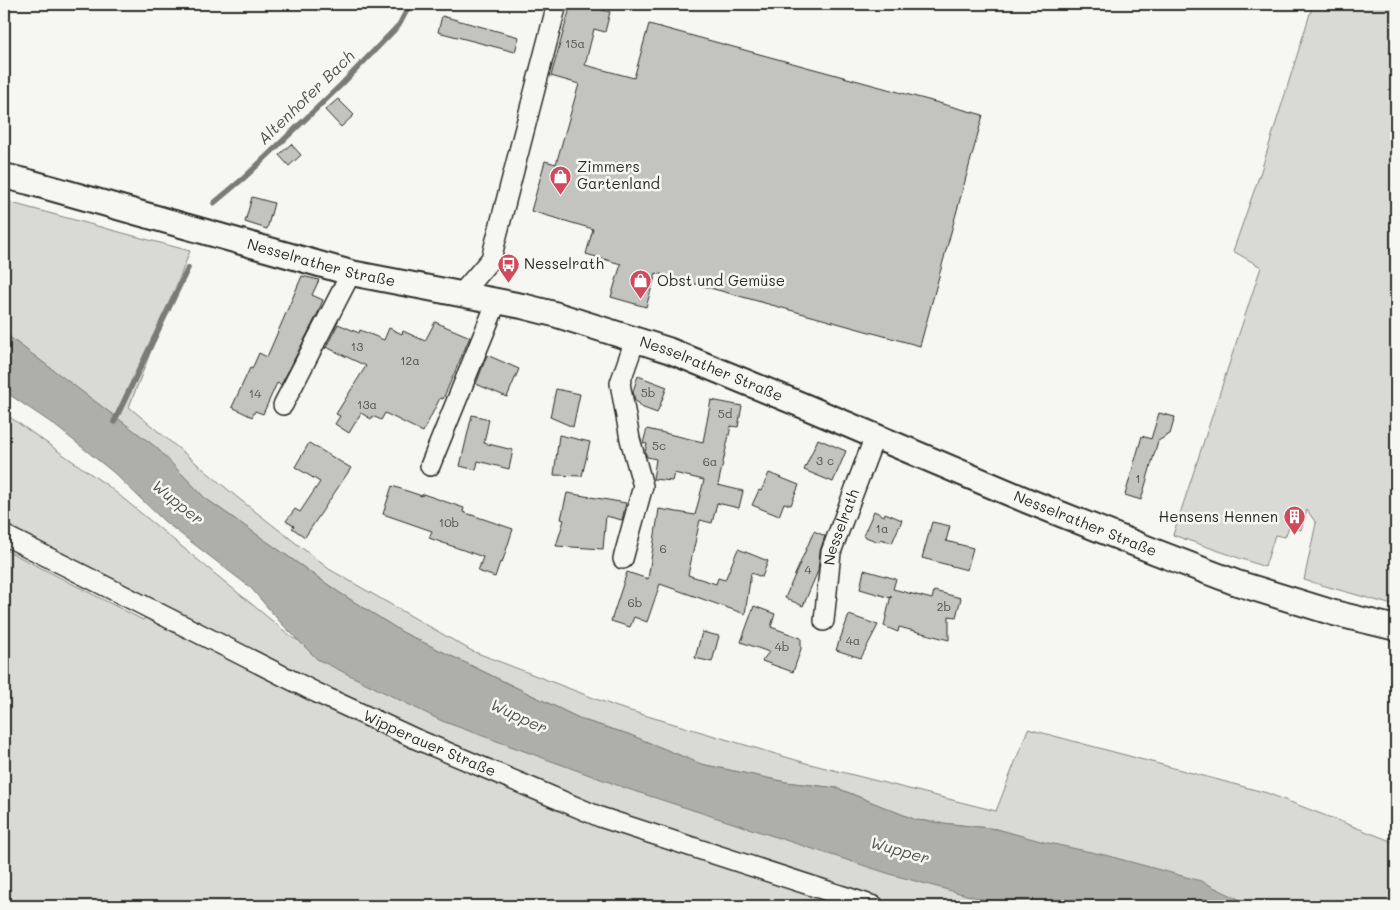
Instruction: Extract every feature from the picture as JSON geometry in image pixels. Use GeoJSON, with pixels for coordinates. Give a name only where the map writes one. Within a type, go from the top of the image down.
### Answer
{"type":"FeatureCollection","features":[{"type":"Feature","properties":{"kind":"main road","name":"Nesselrather Straße"},"geometry":{"type":"LineString","coordinates":[[4,176],[351,273],[554,314],[668,350],[1028,501],[1237,583],[1334,613],[1396,628]]}},
{"type":"Feature","properties":{"kind":"street"},"geometry":{"type":"LineString","coordinates":[[460,294],[491,259],[556,4]]}},
{"type":"Feature","properties":{"kind":"street"},"geometry":{"type":"LineString","coordinates":[[283,405],[351,273]]}},
{"type":"Feature","properties":{"kind":"street"},"geometry":{"type":"LineString","coordinates":[[430,466],[497,301]]}},
{"type":"Feature","properties":{"kind":"street"},"geometry":{"type":"LineString","coordinates":[[623,558],[643,486],[630,439],[620,383],[635,340]]}},
{"type":"Feature","properties":{"kind":"street","name":"Nesselrath"},"geometry":{"type":"LineString","coordinates":[[824,621],[831,552],[875,436]]}},
{"type":"Feature","properties":{"kind":"street","name":"Wipperauer Straße"},"geometry":{"type":"LineString","coordinates":[[4,535],[317,693],[416,739],[539,792],[600,817],[874,906]]}},
{"type":"Feature","properties":{"kind":"shaded area"},"geometry":{"type":"Polygon","coordinates":[[[1313,4],[1396,4],[1396,606],[1304,580],[1316,523],[1307,510],[1301,530],[1289,527],[1285,537],[1275,535],[1265,567],[1173,535],[1261,267],[1233,251],[1261,171],[1313,4]]]}},
{"type":"Feature","properties":{"kind":"shaded area"},"geometry":{"type":"Polygon","coordinates":[[[4,201],[190,251],[129,407],[238,498],[329,569],[472,651],[617,707],[806,763],[996,811],[1028,729],[1267,793],[1396,843],[1396,906],[1253,906],[997,829],[916,820],[837,788],[786,782],[701,764],[628,734],[583,720],[404,633],[340,593],[205,498],[155,447],[4,333],[4,201]]]}},
{"type":"Feature","properties":{"kind":"shaded area"},"geometry":{"type":"Polygon","coordinates":[[[4,413],[108,486],[293,638],[565,760],[1024,906],[4,906],[4,549],[143,620],[159,602],[4,524],[4,413]]]}},
{"type":"Feature","properties":{"kind":"water","name":"Wupper"},"geometry":{"type":"Polygon","coordinates":[[[4,333],[156,447],[205,498],[340,593],[404,633],[583,720],[628,734],[701,764],[786,782],[837,788],[916,820],[997,829],[1044,842],[1105,855],[1201,881],[1253,906],[1007,906],[893,875],[628,789],[442,721],[317,659],[280,622],[251,588],[164,521],[113,472],[53,424],[4,391],[4,333]]]}},
{"type":"Feature","properties":{"kind":"building"},"geometry":{"type":"Polygon","coordinates":[[[571,4],[582,4],[610,12],[605,32],[594,29],[585,65],[634,78],[649,24],[983,115],[920,346],[656,273],[646,307],[611,297],[621,264],[586,254],[593,229],[531,211],[545,161],[556,164],[579,84],[551,76],[571,4]]]}},
{"type":"Feature","properties":{"kind":"building"},"geometry":{"type":"Polygon","coordinates":[[[442,16],[519,37],[515,52],[438,32],[442,16]]]}},
{"type":"Feature","properties":{"kind":"building"},"geometry":{"type":"Polygon","coordinates":[[[338,99],[354,115],[341,127],[325,110],[338,99]]]}},
{"type":"Feature","properties":{"kind":"building"},"geometry":{"type":"Polygon","coordinates":[[[291,144],[301,155],[289,166],[279,155],[291,144]]]}},
{"type":"Feature","properties":{"kind":"building"},"geometry":{"type":"Polygon","coordinates":[[[252,197],[274,203],[267,229],[245,222],[252,197]]]}},
{"type":"Feature","properties":{"kind":"building"},"geometry":{"type":"Polygon","coordinates":[[[302,276],[319,280],[312,295],[323,300],[281,385],[277,383],[263,414],[255,411],[252,417],[232,407],[259,353],[267,357],[302,276]]]}},
{"type":"Feature","properties":{"kind":"building"},"geometry":{"type":"Polygon","coordinates":[[[435,322],[470,337],[443,399],[440,398],[423,432],[385,413],[381,420],[373,416],[371,419],[361,413],[349,433],[335,424],[340,416],[336,414],[366,366],[326,347],[338,324],[359,333],[360,330],[384,340],[389,328],[402,334],[403,331],[425,341],[435,322]]]}},
{"type":"Feature","properties":{"kind":"building"},"geometry":{"type":"Polygon","coordinates":[[[487,355],[519,369],[507,397],[476,384],[487,355]]]}},
{"type":"Feature","properties":{"kind":"building"},"geometry":{"type":"Polygon","coordinates":[[[638,376],[667,387],[657,413],[641,407],[635,401],[633,391],[638,376]]]}},
{"type":"Feature","properties":{"kind":"building"},"geometry":{"type":"Polygon","coordinates":[[[556,389],[580,394],[573,427],[550,417],[556,389]]]}},
{"type":"Feature","properties":{"kind":"building"},"geometry":{"type":"Polygon","coordinates":[[[711,400],[742,406],[738,427],[731,426],[718,485],[743,491],[739,508],[717,503],[712,523],[700,520],[688,575],[716,584],[718,578],[725,580],[738,549],[768,561],[762,577],[751,573],[745,614],[660,584],[647,622],[634,617],[630,627],[611,621],[627,572],[648,579],[659,509],[695,515],[704,480],[674,473],[672,481],[653,479],[656,459],[647,457],[645,452],[647,444],[643,443],[647,429],[703,442],[711,400]]]}},
{"type":"Feature","properties":{"kind":"building"},"geometry":{"type":"Polygon","coordinates":[[[1159,413],[1175,417],[1170,434],[1158,441],[1141,500],[1125,495],[1142,436],[1151,439],[1159,413]]]}},
{"type":"Feature","properties":{"kind":"building"},"geometry":{"type":"Polygon","coordinates":[[[472,415],[489,419],[484,443],[513,450],[509,469],[478,461],[476,470],[460,466],[472,415]]]}},
{"type":"Feature","properties":{"kind":"building"},"geometry":{"type":"Polygon","coordinates":[[[559,435],[590,442],[582,476],[554,475],[559,435]]]}},
{"type":"Feature","properties":{"kind":"building"},"geometry":{"type":"Polygon","coordinates":[[[818,439],[846,451],[833,482],[804,470],[818,439]]]}},
{"type":"Feature","properties":{"kind":"building"},"geometry":{"type":"Polygon","coordinates":[[[309,443],[351,468],[305,537],[286,521],[295,509],[300,512],[320,482],[295,467],[309,443]]]}},
{"type":"Feature","properties":{"kind":"building"},"geometry":{"type":"Polygon","coordinates":[[[769,473],[799,485],[791,505],[784,503],[779,516],[752,505],[769,473]]]}},
{"type":"Feature","properties":{"kind":"building"},"geometry":{"type":"Polygon","coordinates":[[[392,486],[464,508],[463,512],[513,529],[502,563],[500,562],[495,577],[478,571],[483,557],[429,538],[432,531],[383,514],[392,486]]]}},
{"type":"Feature","properties":{"kind":"building"},"geometry":{"type":"Polygon","coordinates":[[[567,493],[626,503],[622,520],[606,516],[603,549],[556,546],[564,520],[561,519],[567,493]]]}},
{"type":"Feature","properties":{"kind":"building"},"geometry":{"type":"Polygon","coordinates":[[[874,511],[884,516],[885,513],[902,520],[892,543],[881,539],[879,542],[863,536],[874,511]]]}},
{"type":"Feature","properties":{"kind":"building"},"geometry":{"type":"Polygon","coordinates":[[[932,522],[950,526],[946,541],[973,548],[967,570],[922,558],[932,522]]]}},
{"type":"Feature","properties":{"kind":"building"},"geometry":{"type":"Polygon","coordinates":[[[814,531],[825,536],[820,551],[818,571],[803,606],[785,598],[814,531]]]}},
{"type":"Feature","properties":{"kind":"building"},"geometry":{"type":"Polygon","coordinates":[[[864,570],[896,579],[893,589],[932,599],[934,591],[961,598],[956,617],[949,616],[949,640],[899,627],[898,632],[884,626],[890,598],[860,589],[864,570]]]}},
{"type":"Feature","properties":{"kind":"building"},"geometry":{"type":"Polygon","coordinates":[[[754,606],[775,614],[771,627],[801,638],[801,649],[793,672],[762,661],[769,652],[741,642],[754,606]]]}},
{"type":"Feature","properties":{"kind":"building"},"geometry":{"type":"Polygon","coordinates":[[[849,615],[878,625],[861,658],[836,650],[849,615]]]}},
{"type":"Feature","properties":{"kind":"building"},"geometry":{"type":"Polygon","coordinates":[[[702,632],[719,636],[712,662],[695,658],[702,632]]]}},
{"type":"Feature","properties":{"kind":"waterway","name":"Altenhofer Bach"},"geometry":{"type":"LineString","coordinates":[[214,203],[245,177],[341,85],[399,25],[407,10],[406,4]]}},
{"type":"Feature","properties":{"kind":"waterway","name":"Altenhofer Bach"},"geometry":{"type":"LineString","coordinates":[[114,422],[188,268]]}},
{"type":"Feature","properties":{"kind":"place","name":"Zimmers Gartenland"},"geometry":{"type":"Point","coordinates":[561,195]}},
{"type":"Feature","properties":{"kind":"place","name":"Nesselrath"},"geometry":{"type":"Point","coordinates":[508,283]}},
{"type":"Feature","properties":{"kind":"place","name":"Obst und Gemüse"},"geometry":{"type":"Point","coordinates":[641,300]}},
{"type":"Feature","properties":{"kind":"place","name":"Hensens Hennen"},"geometry":{"type":"Point","coordinates":[1294,536]}}]}
